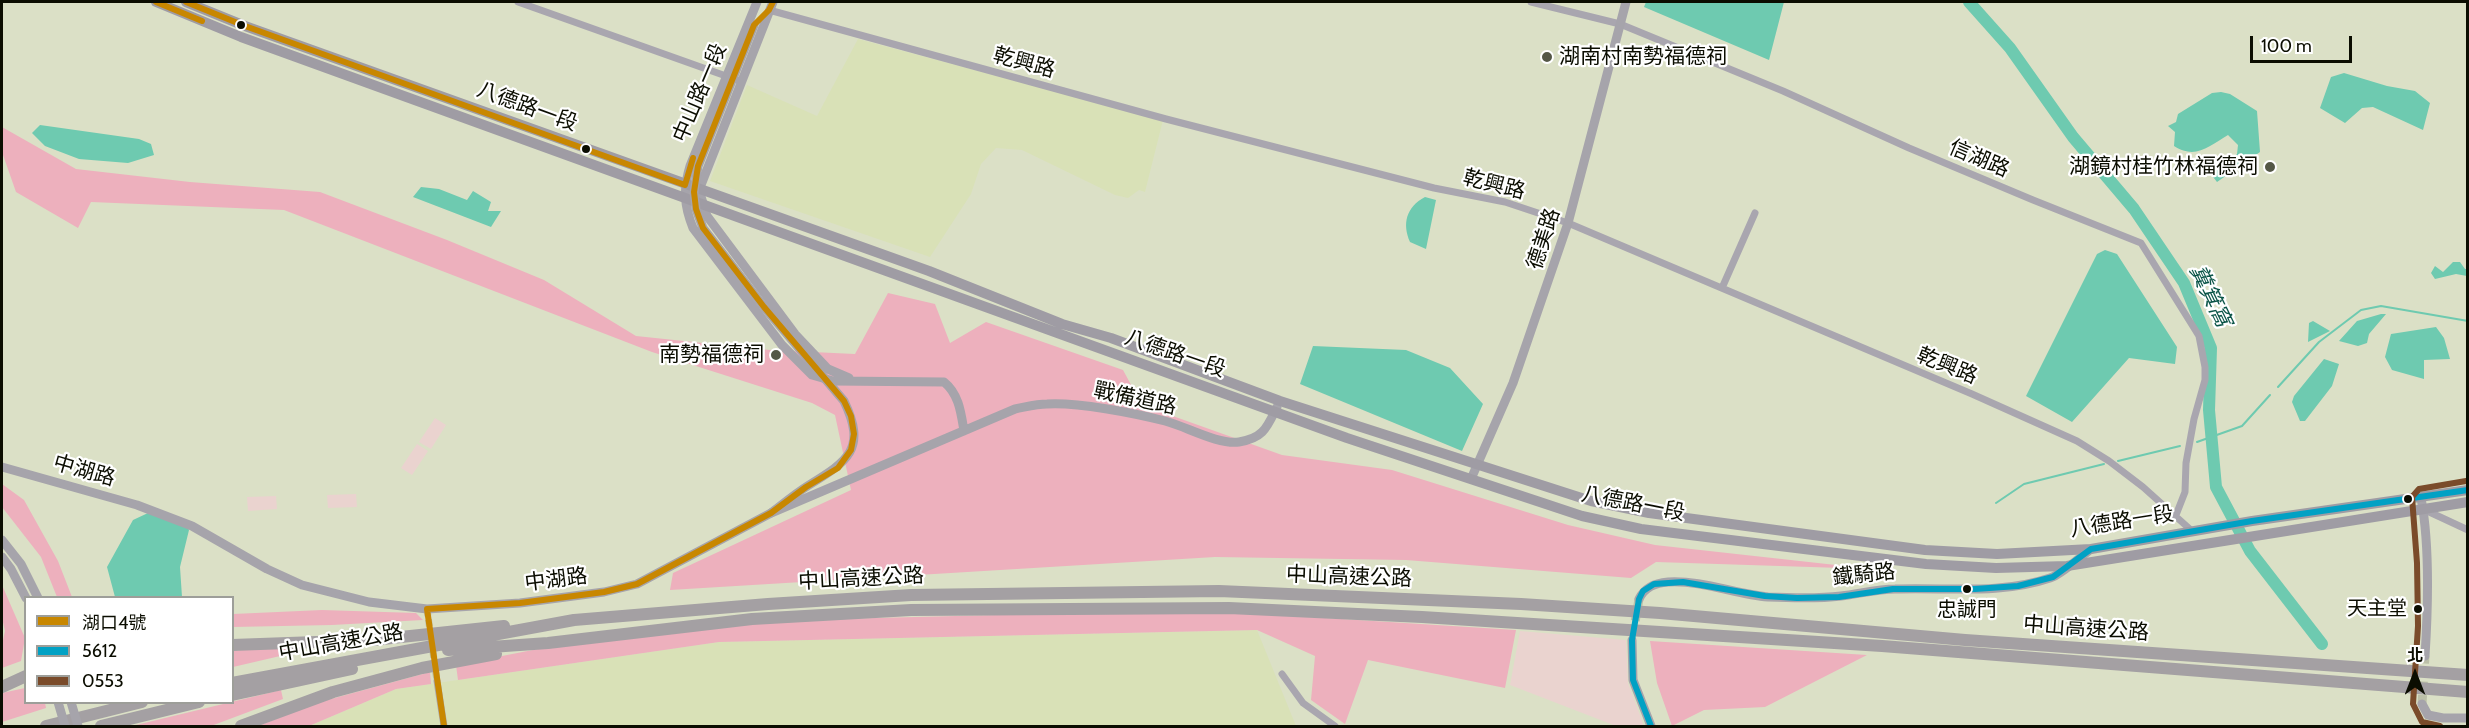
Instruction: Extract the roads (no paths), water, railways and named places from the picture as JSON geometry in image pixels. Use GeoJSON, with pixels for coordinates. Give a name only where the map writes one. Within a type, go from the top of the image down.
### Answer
{"type":"FeatureCollection","features":[{"type":"Feature","properties":{"kind":"highway","name":"中山高速公路"},"geometry":{"type":"LineString","coordinates":[[234,683],[574,620],[911,595],[1219,591],[1521,604],[2468,675]]}},
{"type":"Feature","properties":{"kind":"highway","name":"中山高速公路"},"geometry":{"type":"LineString","coordinates":[[234,695],[436,651],[548,644],[752,619],[911,610],[1229,608],[1882,645],[2468,692]]}},
{"type":"Feature","properties":{"kind":"highway"},"geometry":{"type":"LineString","coordinates":[[234,645],[373,640],[574,620]]}},
{"type":"Feature","properties":{"kind":"highway"},"geometry":{"type":"LineString","coordinates":[[241,726],[333,692],[422,668],[548,644]]}},
{"type":"Feature","properties":{"kind":"highway"},"geometry":{"type":"LineString","coordinates":[[2,688],[24,677]]}},
{"type":"Feature","properties":{"kind":"highway"},"geometry":{"type":"LineString","coordinates":[[2,688],[24,682]]}},
{"type":"Feature","properties":{"kind":"highway"},"geometry":{"type":"LineString","coordinates":[[46,726],[134,704]]}},
{"type":"Feature","properties":{"kind":"highway"},"geometry":{"type":"LineString","coordinates":[[101,726],[191,704]]}},
{"type":"Feature","properties":{"kind":"main road","name":"八德路一段"},"geometry":{"type":"LineString","coordinates":[[156,2],[242,37],[924,283],[1060,335],[1591,501],[1660,515],[1925,550],[1997,554],[2091,549],[2252,521],[2422,504]]}},
{"type":"Feature","properties":{"kind":"main road","name":"八德路一段"},"geometry":{"type":"LineString","coordinates":[[186,2],[245,26],[929,272],[1062,324],[1111,338],[1278,405],[1347,438],[1582,516],[1641,529],[1926,564],[1996,568],[2067,566],[2262,534],[2422,504]]}},
{"type":"Feature","properties":{"kind":"main road"},"geometry":{"type":"LineString","coordinates":[[2422,504],[2468,490]]}},
{"type":"Feature","properties":{"kind":"main road"},"geometry":{"type":"LineString","coordinates":[[2422,504],[2468,502]]}},
{"type":"Feature","properties":{"kind":"street"},"geometry":{"type":"LineString","coordinates":[[518,2],[740,81]]}},
{"type":"Feature","properties":{"kind":"street","name":"信湖路"},"geometry":{"type":"LineString","coordinates":[[1531,2],[1620,24],[1784,91],[1909,148],[2141,243],[2199,336],[2205,367],[2205,380],[2194,419],[2186,463],[2185,492],[2176,515]]}},
{"type":"Feature","properties":{"kind":"street","name":"德美路"},"geometry":{"type":"LineString","coordinates":[[1471,479],[1513,383],[1568,223],[1626,2]]}},
{"type":"Feature","properties":{"kind":"street"},"geometry":{"type":"LineString","coordinates":[[756,3],[754,25],[698,166],[694,183],[696,209],[703,228],[728,262],[844,401],[851,416],[854,434],[851,450],[838,468],[806,487],[771,513]]}},
{"type":"Feature","properties":{"kind":"street","name":"中山路一段"},"geometry":{"type":"LineString","coordinates":[[684,197],[693,156],[728,76],[756,3]]}},
{"type":"Feature","properties":{"kind":"street"},"geometry":{"type":"LineString","coordinates":[[754,25],[771,6]]}},
{"type":"Feature","properties":{"kind":"street","name":"中山路一段"},"geometry":{"type":"LineString","coordinates":[[699,190],[771,6]]}},
{"type":"Feature","properties":{"kind":"street","name":"乾興路"},"geometry":{"type":"LineString","coordinates":[[771,6],[1166,119],[1434,188],[1505,202],[1568,223],[2077,441],[2109,461],[2176,515],[2192,531]]}},
{"type":"Feature","properties":{"kind":"street"},"geometry":{"type":"LineString","coordinates":[[501,131],[505,120]]}},
{"type":"Feature","properties":{"kind":"street"},"geometry":{"type":"LineString","coordinates":[[699,190],[707,216],[795,334],[828,369],[838,375],[857,380]]}},
{"type":"Feature","properties":{"kind":"street"},"geometry":{"type":"LineString","coordinates":[[684,197],[693,228],[782,345],[812,375],[833,381],[944,382],[952,388],[956,397],[964,431]]}},
{"type":"Feature","properties":{"kind":"street"},"geometry":{"type":"LineString","coordinates":[[1722,288],[1755,213]]}},
{"type":"Feature","properties":{"kind":"street","name":"戰備道路"},"geometry":{"type":"LineString","coordinates":[[964,431],[1015,409],[1047,404],[1071,404],[1165,421],[1237,442],[1255,437],[1269,428],[1278,405]]}},
{"type":"Feature","properties":{"kind":"street","name":"中湖路"},"geometry":{"type":"LineString","coordinates":[[2,467],[137,505],[192,526],[267,569],[302,585],[369,602],[418,609],[520,603],[604,592],[638,584],[771,513],[964,431]]}},
{"type":"Feature","properties":{"kind":"street"},"geometry":{"type":"LineString","coordinates":[[2422,504],[2468,530]]}},
{"type":"Feature","properties":{"kind":"street"},"geometry":{"type":"LineString","coordinates":[[2422,504],[2427,626],[2425,656]]}},
{"type":"Feature","properties":{"kind":"street"},"geometry":{"type":"LineString","coordinates":[[2,540],[21,564],[37,596]]}},
{"type":"Feature","properties":{"kind":"street","name":"鐵騎路"},"geometry":{"type":"LineString","coordinates":[[1639,599],[1643,591],[1654,584],[1667,582],[1683,582],[1765,596],[1797,598],[1839,597],[1893,588],[1975,589],[2018,586],[2053,578],[2091,549]]}},
{"type":"Feature","properties":{"kind":"street"},"geometry":{"type":"LineString","coordinates":[[2,557],[11,568],[25,596]]}},
{"type":"Feature","properties":{"kind":"street"},"geometry":{"type":"LineString","coordinates":[[1632,640],[1633,680],[1651,726]]}},
{"type":"Feature","properties":{"kind":"street"},"geometry":{"type":"LineString","coordinates":[[1282,674],[1303,703],[1335,726]]}},
{"type":"Feature","properties":{"kind":"street"},"geometry":{"type":"LineString","coordinates":[[437,681],[444,726]]}},
{"type":"Feature","properties":{"kind":"street"},"geometry":{"type":"LineString","coordinates":[[59,704],[65,726]]}},
{"type":"Feature","properties":{"kind":"street"},"geometry":{"type":"LineString","coordinates":[[72,704],[78,726]]}},
{"type":"Feature","properties":{"kind":"street"},"geometry":{"type":"LineString","coordinates":[[2422,704],[2428,715],[2443,718],[2468,718]]}},
{"type":"Feature","properties":{"kind":"water"},"geometry":{"type":"Polygon","coordinates":[[[1646,2],[1784,2],[1769,60],[1644,7],[1646,2]]]}},
{"type":"Feature","properties":{"kind":"water"},"geometry":{"type":"Polygon","coordinates":[[[2344,73],[2387,86],[2415,91],[2430,103],[2423,130],[2373,107],[2362,108],[2345,123],[2320,108],[2331,77],[2344,73]]]}},
{"type":"Feature","properties":{"kind":"water"},"geometry":{"type":"Polygon","coordinates":[[[2212,93],[2230,94],[2257,111],[2260,152],[2217,182],[2210,173],[2224,160],[2230,161],[2237,154],[2238,145],[2228,135],[2202,150],[2189,152],[2174,146],[2175,132],[2168,126],[2176,122],[2178,114],[2212,93]]]}},
{"type":"Feature","properties":{"kind":"water"},"geometry":{"type":"Polygon","coordinates":[[[40,125],[139,139],[151,144],[154,155],[128,163],[79,159],[45,146],[32,133],[40,125]]]}},
{"type":"Feature","properties":{"kind":"water"},"geometry":{"type":"Polygon","coordinates":[[[421,187],[439,189],[467,200],[473,191],[491,202],[488,211],[501,211],[491,227],[413,197],[421,187]]]}},
{"type":"Feature","properties":{"kind":"water"},"geometry":{"type":"Polygon","coordinates":[[[1425,197],[1436,200],[1426,249],[1410,242],[1406,229],[1407,216],[1425,197]]]}},
{"type":"Feature","properties":{"kind":"water"},"geometry":{"type":"Polygon","coordinates":[[[2105,250],[2117,254],[2177,347],[2175,364],[2129,358],[2072,422],[2026,396],[2097,254],[2105,250]]]}},
{"type":"Feature","properties":{"kind":"water"},"geometry":{"type":"Polygon","coordinates":[[[2453,262],[2460,262],[2467,269],[2467,276],[2456,274],[2435,279],[2431,273],[2435,266],[2443,272],[2453,262]]]}},
{"type":"Feature","properties":{"kind":"water"},"geometry":{"type":"Polygon","coordinates":[[[2386,314],[2369,334],[2367,343],[2358,346],[2339,341],[2357,321],[2386,314]]]}},
{"type":"Feature","properties":{"kind":"water"},"geometry":{"type":"Polygon","coordinates":[[[2313,321],[2330,331],[2308,342],[2309,323],[2313,321]]]}},
{"type":"Feature","properties":{"kind":"water"},"geometry":{"type":"Polygon","coordinates":[[[2436,327],[2444,338],[2450,359],[2424,360],[2424,379],[2392,370],[2385,357],[2391,334],[2436,327]]]}},
{"type":"Feature","properties":{"kind":"water"},"geometry":{"type":"Polygon","coordinates":[[[1313,346],[1406,350],[1450,368],[1483,404],[1462,451],[1300,384],[1313,346]]]}},
{"type":"Feature","properties":{"kind":"water"},"geometry":{"type":"Polygon","coordinates":[[[2324,359],[2339,364],[2332,386],[2305,421],[2300,421],[2292,402],[2294,396],[2324,359]]]}},
{"type":"Feature","properties":{"kind":"water"},"geometry":{"type":"Polygon","coordinates":[[[148,513],[187,526],[189,530],[180,567],[182,596],[115,596],[107,567],[133,520],[148,513]]]}},
{"type":"Feature","properties":{"kind":"waterway","name":"糞箕窩"},"geometry":{"type":"LineString","coordinates":[[1969,2],[2010,48],[2073,137],[2134,209],[2184,283],[2211,348],[2209,410],[2216,487],[2250,551],[2322,644]]}},
{"type":"Feature","properties":{"kind":"waterway"},"geometry":{"type":"LineString","coordinates":[[2278,387],[2319,342],[2361,310],[2381,306],[2468,321]]}},
{"type":"Feature","properties":{"kind":"waterway"},"geometry":{"type":"LineString","coordinates":[[2197,442],[2242,426],[2270,395]]}},
{"type":"Feature","properties":{"kind":"waterway"},"geometry":{"type":"LineString","coordinates":[[2118,461],[2180,446]]}},
{"type":"Feature","properties":{"kind":"waterway"},"geometry":{"type":"LineString","coordinates":[[1996,503],[2024,484],[2104,464]]}},
{"type":"Feature","properties":{"kind":"tunnel"},"geometry":{"type":"LineString","coordinates":[[1633,634],[1639,599]]}},
{"type":"Feature","properties":{"kind":"tunnel"},"geometry":{"type":"LineString","coordinates":[[427,609],[437,681]]}},
{"type":"Feature","properties":{"kind":"tunnel"},"geometry":{"type":"LineString","coordinates":[[2422,704],[2425,656]]}},
{"type":"Feature","properties":{"kind":"place","name":"湖南村南勢福德祠"},"geometry":{"type":"Point","coordinates":[1547,57]}},
{"type":"Feature","properties":{"kind":"place","name":"湖鏡村桂竹林福德祠"},"geometry":{"type":"Point","coordinates":[2270,167]}},
{"type":"Feature","properties":{"kind":"place","name":"南勢福德祠"},"geometry":{"type":"Point","coordinates":[776,355]}},
{"type":"Feature","properties":{"kind":"place","name":"忠誠門"},"geometry":{"type":"Point","coordinates":[1967,589]}},
{"type":"Feature","properties":{"kind":"place","name":"天主堂"},"geometry":{"type":"Point","coordinates":[2418,609]}}]}
